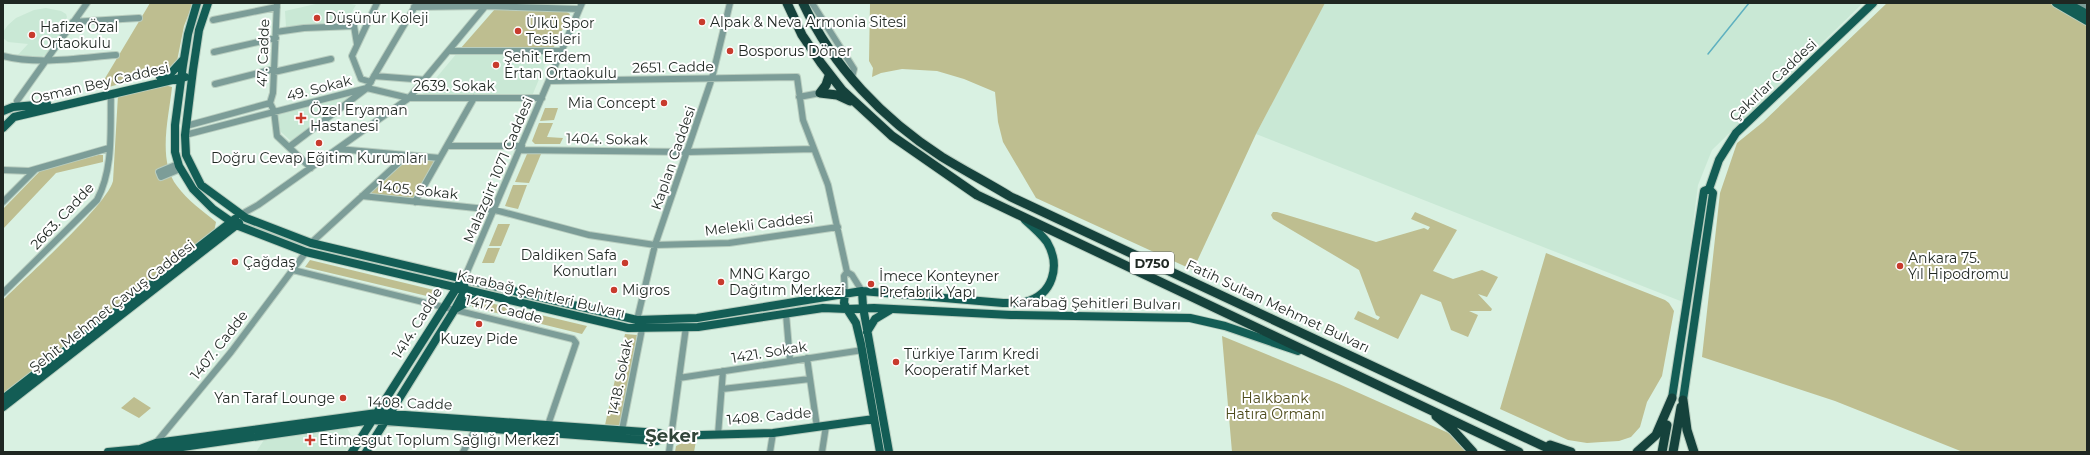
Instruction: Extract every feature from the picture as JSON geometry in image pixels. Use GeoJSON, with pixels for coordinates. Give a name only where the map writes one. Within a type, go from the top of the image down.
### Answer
{"type":"FeatureCollection","features":[{"type":"Feature","properties":{"kind":"highway","name":"Fatih Sultan Mehmet Bulvarı"},"geometry":{"type":"LineString","coordinates":[[787,3],[796,26],[829,76],[852,101],[907,149],[977,195],[1024,219],[1519,452]]}},
{"type":"Feature","properties":{"kind":"highway","name":"Fatih Sultan Mehmet Bulvarı"},"geometry":{"type":"LineString","coordinates":[[803,3],[819,35],[885,112],[911,134],[941,156],[1011,196],[1556,452]]}},
{"type":"Feature","properties":{"kind":"highway"},"geometry":{"type":"LineString","coordinates":[[820,93],[826,85],[829,76]]}},
{"type":"Feature","properties":{"kind":"highway"},"geometry":{"type":"LineString","coordinates":[[820,93],[837,95],[852,101]]}},
{"type":"Feature","properties":{"kind":"highway"},"geometry":{"type":"LineString","coordinates":[[1637,452],[1646,448],[1660,432],[1672,398]]}},
{"type":"Feature","properties":{"kind":"highway"},"geometry":{"type":"LineString","coordinates":[[1662,452],[1672,398]]}},
{"type":"Feature","properties":{"kind":"highway"},"geometry":{"type":"LineString","coordinates":[[1673,452],[1683,400]]}},
{"type":"Feature","properties":{"kind":"highway"},"geometry":{"type":"LineString","coordinates":[[1683,400],[1687,430],[1694,452]]}},
{"type":"Feature","properties":{"kind":"highway"},"geometry":{"type":"LineString","coordinates":[[1425,408],[1453,430],[1473,452]]}},
{"type":"Feature","properties":{"kind":"highway"},"geometry":{"type":"LineString","coordinates":[[1526,438],[1571,452]]}},
{"type":"Feature","properties":{"kind":"main road","name":"Karabağ Şehitleri Bulvarı"},"geometry":{"type":"LineString","coordinates":[[197,3],[181,75],[175,129],[174,139],[179,167],[190,189],[234,224],[306,252],[623,327],[642,329],[686,327],[830,308],[847,309],[863,307],[1011,315],[1190,318],[1225,326],[1320,358]]}},
{"type":"Feature","properties":{"kind":"main road","name":"Karabağ Şehitleri Bulvarı"},"geometry":{"type":"LineString","coordinates":[[208,3],[199,30],[192,72],[185,134],[186,154],[201,185],[243,216],[311,243],[637,320],[697,318],[862,291],[1003,304],[1019,303],[1030,300],[1047,290],[1053,281],[1054,262],[1047,242],[1024,219]]}},
{"type":"Feature","properties":{"kind":"main road","name":"Çakırlar Caddesi"},"geometry":{"type":"LineString","coordinates":[[1672,398],[1704,191],[1709,189],[1719,160],[1736,133],[1873,3]]}},
{"type":"Feature","properties":{"kind":"main road"},"geometry":{"type":"LineString","coordinates":[[2056,3],[2087,21]]}},
{"type":"Feature","properties":{"kind":"main road"},"geometry":{"type":"LineString","coordinates":[[2067,3],[2087,14]]}},
{"type":"Feature","properties":{"kind":"main road","name":"Osman Bey Caddesi"},"geometry":{"type":"LineString","coordinates":[[160,77],[174,70],[184,58]]}},
{"type":"Feature","properties":{"kind":"main road","name":"Osman Bey Caddesi"},"geometry":{"type":"LineString","coordinates":[[3,120],[111,94],[192,72]]}},
{"type":"Feature","properties":{"kind":"main road","name":"Osman Bey Caddesi"},"geometry":{"type":"LineString","coordinates":[[4,110],[18,104],[51,103],[160,77],[181,75]]}},
{"type":"Feature","properties":{"kind":"main road"},"geometry":{"type":"LineString","coordinates":[[3,128],[20,112],[18,104]]}},
{"type":"Feature","properties":{"kind":"main road"},"geometry":{"type":"LineString","coordinates":[[175,129],[186,126]]}},
{"type":"Feature","properties":{"kind":"main road","name":"Çakırlar Caddesi"},"geometry":{"type":"LineString","coordinates":[[1683,400],[1713,193],[1709,189]]}},
{"type":"Feature","properties":{"kind":"main road"},"geometry":{"type":"LineString","coordinates":[[234,224],[243,216]]}},
{"type":"Feature","properties":{"kind":"main road","name":"Şehit Mehmet Çavuş Caddesi"},"geometry":{"type":"LineString","coordinates":[[3,399],[234,224]]}},
{"type":"Feature","properties":{"kind":"main road","name":"Şehit Mehmet Çavuş Caddesi"},"geometry":{"type":"LineString","coordinates":[[3,407],[234,224]]}},
{"type":"Feature","properties":{"kind":"main road","name":"1414. Cadde"},"geometry":{"type":"LineString","coordinates":[[366,452],[455,309],[464,279]]}},
{"type":"Feature","properties":{"kind":"main road","name":"1414. Cadde"},"geometry":{"type":"LineString","coordinates":[[352,452],[444,306],[460,289]]}},
{"type":"Feature","properties":{"kind":"main road"},"geometry":{"type":"LineString","coordinates":[[862,291],[867,332],[889,452]]}},
{"type":"Feature","properties":{"kind":"main road"},"geometry":{"type":"LineString","coordinates":[[845,293],[844,303],[856,323],[862,350],[880,452]]}},
{"type":"Feature","properties":{"kind":"main road"},"geometry":{"type":"LineString","coordinates":[[455,309],[482,294]]}},
{"type":"Feature","properties":{"kind":"main road"},"geometry":{"type":"LineString","coordinates":[[867,332],[879,315],[897,308]]}},
{"type":"Feature","properties":{"kind":"main road"},"geometry":{"type":"LineString","coordinates":[[1678,359],[1688,363]]}},
{"type":"Feature","properties":{"kind":"main road","name":"1408. Cadde"},"geometry":{"type":"LineString","coordinates":[[149,452],[374,417]]}},
{"type":"Feature","properties":{"kind":"main road","name":"1408. Cadde"},"geometry":{"type":"LineString","coordinates":[[108,452],[140,449],[156,443],[374,417],[548,425],[659,433],[668,436],[773,433],[874,419]]}},
{"type":"Feature","properties":{"kind":"main road","name":"1408. Cadde"},"geometry":{"type":"LineString","coordinates":[[387,417],[476,428],[658,440],[668,436]]}},
{"type":"Feature","properties":{"kind":"street"},"geometry":{"type":"LineString","coordinates":[[18,104],[46,60],[87,3]]}},
{"type":"Feature","properties":{"kind":"street"},"geometry":{"type":"LineString","coordinates":[[371,82],[361,79],[352,56],[377,3]]}},
{"type":"Feature","properties":{"kind":"street","name":"Malazgirt 1071 Caddesi"},"geometry":{"type":"LineString","coordinates":[[464,279],[495,210],[582,3]]}},
{"type":"Feature","properties":{"kind":"street","name":"Kaplan Caddesi"},"geometry":{"type":"LineString","coordinates":[[637,320],[655,245],[712,78],[730,3]]}},
{"type":"Feature","properties":{"kind":"street"},"geometry":{"type":"LineString","coordinates":[[812,3],[853,73]]}},
{"type":"Feature","properties":{"kind":"street"},"geometry":{"type":"LineString","coordinates":[[2080,3],[2087,8]]}},
{"type":"Feature","properties":{"kind":"street"},"geometry":{"type":"LineString","coordinates":[[213,20],[277,5]]}},
{"type":"Feature","properties":{"kind":"street","name":"47. Cadde"},"geometry":{"type":"LineString","coordinates":[[270,103],[273,93],[277,5]]}},
{"type":"Feature","properties":{"kind":"street"},"geometry":{"type":"LineString","coordinates":[[289,147],[367,88],[416,5],[488,5],[579,9]]}},
{"type":"Feature","properties":{"kind":"street"},"geometry":{"type":"LineString","coordinates":[[243,216],[409,98],[426,80],[488,5]]}},
{"type":"Feature","properties":{"kind":"street"},"geometry":{"type":"LineString","coordinates":[[74,22],[139,18]]}},
{"type":"Feature","properties":{"kind":"street"},"geometry":{"type":"LineString","coordinates":[[276,32],[304,28],[354,26],[357,44]]}},
{"type":"Feature","properties":{"kind":"street"},"geometry":{"type":"LineString","coordinates":[[214,52],[276,38]]}},
{"type":"Feature","properties":{"kind":"street"},"geometry":{"type":"LineString","coordinates":[[450,50],[561,51]]}},
{"type":"Feature","properties":{"kind":"street"},"geometry":{"type":"LineString","coordinates":[[3,56],[10,58],[46,60],[116,55]]}},
{"type":"Feature","properties":{"kind":"street"},"geometry":{"type":"LineString","coordinates":[[3,62],[10,58]]}},
{"type":"Feature","properties":{"kind":"street"},"geometry":{"type":"LineString","coordinates":[[215,84],[274,70],[331,59]]}},
{"type":"Feature","properties":{"kind":"street"},"geometry":{"type":"LineString","coordinates":[[374,76],[426,80]]}},
{"type":"Feature","properties":{"kind":"street","name":"2651. Cadde"},"geometry":{"type":"LineString","coordinates":[[549,81],[797,77],[799,97]]}},
{"type":"Feature","properties":{"kind":"street","name":"49. Sokak"},"geometry":{"type":"LineString","coordinates":[[185,134],[367,88]]}},
{"type":"Feature","properties":{"kind":"street","name":"2639. Sokak"},"geometry":{"type":"LineString","coordinates":[[367,88],[409,98],[542,98]]}},
{"type":"Feature","properties":{"kind":"street"},"geometry":{"type":"LineString","coordinates":[[820,93],[799,97],[803,120],[828,185],[838,227],[847,272],[844,276],[845,293]]}},
{"type":"Feature","properties":{"kind":"street","name":"2663. Cadde"},"geometry":{"type":"LineString","coordinates":[[3,293],[97,200],[103,192],[109,148],[111,94]]}},
{"type":"Feature","properties":{"kind":"street"},"geometry":{"type":"LineString","coordinates":[[415,202],[474,98]]}},
{"type":"Feature","properties":{"kind":"street"},"geometry":{"type":"LineString","coordinates":[[270,103],[274,111],[277,136],[311,168]]}},
{"type":"Feature","properties":{"kind":"street","name":"49. Sokak"},"geometry":{"type":"LineString","coordinates":[[186,126],[270,103]]}},
{"type":"Feature","properties":{"kind":"street","name":"1404. Sokak"},"geometry":{"type":"LineString","coordinates":[[447,146],[687,152],[814,149]]}},
{"type":"Feature","properties":{"kind":"street"},"geometry":{"type":"LineString","coordinates":[[3,170],[29,171],[109,148]]}},
{"type":"Feature","properties":{"kind":"street"},"geometry":{"type":"LineString","coordinates":[[338,149],[440,158]]}},
{"type":"Feature","properties":{"kind":"street"},"geometry":{"type":"LineString","coordinates":[[311,243],[407,155]]}},
{"type":"Feature","properties":{"kind":"street"},"geometry":{"type":"LineString","coordinates":[[3,202],[36,168]]}},
{"type":"Feature","properties":{"kind":"street","name":"1405. Sokak"},"geometry":{"type":"LineString","coordinates":[[362,196],[495,210]]}},
{"type":"Feature","properties":{"kind":"street","name":"Melekli Caddesi"},"geometry":{"type":"LineString","coordinates":[[495,210],[589,235],[655,245],[729,243],[838,227]]}},
{"type":"Feature","properties":{"kind":"street","name":"1407. Cadde"},"geometry":{"type":"LineString","coordinates":[[149,452],[230,352],[306,252]]}},
{"type":"Feature","properties":{"kind":"street","name":"1417. Cadde"},"geometry":{"type":"LineString","coordinates":[[293,270],[444,306],[576,340],[548,425]]}},
{"type":"Feature","properties":{"kind":"street"},"geometry":{"type":"LineString","coordinates":[[847,272],[852,275],[862,291]]}},
{"type":"Feature","properties":{"kind":"street"},"geometry":{"type":"LineString","coordinates":[[3,284],[12,285]]}},
{"type":"Feature","properties":{"kind":"street"},"geometry":{"type":"LineString","coordinates":[[786,314],[790,361]]}},
{"type":"Feature","properties":{"kind":"street"},"geometry":{"type":"LineString","coordinates":[[669,452],[668,436],[679,378],[686,327]]}},
{"type":"Feature","properties":{"kind":"street","name":"1418. Sokak"},"geometry":{"type":"LineString","coordinates":[[622,430],[642,329]]}},
{"type":"Feature","properties":{"kind":"street","name":"1421. Sokak"},"geometry":{"type":"LineString","coordinates":[[679,378],[862,350]]}},
{"type":"Feature","properties":{"kind":"street"},"geometry":{"type":"LineString","coordinates":[[807,358],[810,379],[821,426],[822,452]]}},
{"type":"Feature","properties":{"kind":"street"},"geometry":{"type":"LineString","coordinates":[[718,435],[723,371]]}},
{"type":"Feature","properties":{"kind":"street"},"geometry":{"type":"LineString","coordinates":[[722,389],[810,379]]}},
{"type":"Feature","properties":{"kind":"street"},"geometry":{"type":"LineString","coordinates":[[462,452],[476,428]]}},
{"type":"Feature","properties":{"kind":"street"},"geometry":{"type":"LineString","coordinates":[[770,452],[773,433]]}},
{"type":"Feature","properties":{"kind":"shaded area","name":"Düşünür Koleji"},"geometry":{"type":"Polygon","coordinates":[[[320,3],[345,3],[356,5],[343,26],[286,27],[285,11],[320,3]]]}},
{"type":"Feature","properties":{"kind":"shaded area"},"geometry":{"type":"Polygon","coordinates":[[[1324,3],[1863,3],[1712,150],[1698,185],[1683,302],[1256,134],[1324,3]]]}},
{"type":"Feature","properties":{"kind":"shaded area","name":"Hafize Özal Ortaokulu"},"geometry":{"type":"Polygon","coordinates":[[[46,8],[61,11],[66,14],[67,17],[65,23],[59,31],[64,31],[49,53],[41,57],[16,57],[28,44],[8,42],[3,38],[3,32],[16,18],[34,10],[46,8]]]}},
{"type":"Feature","properties":{"kind":"shaded area","name":"Şehit Erdem Ertan Ortaokulu"},"geometry":{"type":"Polygon","coordinates":[[[457,53],[550,53],[532,96],[422,95],[457,53]]]}},
{"type":"Feature","properties":{"kind":"shaded area","name":"Özel Eryaman Hastanesi"},"geometry":{"type":"Polygon","coordinates":[[[351,94],[352,98],[291,141],[281,132],[278,122],[278,112],[351,94]]]}},
{"type":"Feature","properties":{"kind":"shaded area","name":"Etimesgut Toplum Sağlığı Merkezi"},"geometry":{"type":"Polygon","coordinates":[[[347,428],[353,439],[345,452],[256,452],[264,440],[347,428]]]}},
{"type":"Feature","properties":{"kind":"green space"},"geometry":{"type":"Polygon","coordinates":[[[150,3],[193,3],[184,26],[177,61],[172,67],[163,72],[98,90],[150,3]]]}},
{"type":"Feature","properties":{"kind":"green space"},"geometry":{"type":"Polygon","coordinates":[[[870,3],[1325,3],[1256,134],[1193,270],[1036,198],[1003,142],[998,122],[995,92],[964,79],[937,71],[902,69],[881,73],[872,77],[873,68],[869,61],[870,3]]]}},
{"type":"Feature","properties":{"kind":"green space","name":"Ankara 75. Yıl Hipodromu"},"geometry":{"type":"Polygon","coordinates":[[[1887,3],[2050,3],[2087,26],[2087,452],[1963,452],[1835,401],[1702,357],[1720,193],[1737,143],[1763,122],[1887,3]]]}},
{"type":"Feature","properties":{"kind":"green space","name":"Ülkü Spor Tesisleri"},"geometry":{"type":"Polygon","coordinates":[[[495,9],[567,12],[570,14],[553,49],[460,49],[495,9]]]}},
{"type":"Feature","properties":{"kind":"green space"},"geometry":{"type":"Polygon","coordinates":[[[165,85],[172,87],[166,138],[167,164],[171,176],[185,196],[216,222],[214,232],[3,395],[3,300],[81,223],[96,207],[107,192],[113,181],[118,95],[165,85]]]}},
{"type":"Feature","properties":{"kind":"green space"},"geometry":{"type":"Polygon","coordinates":[[[545,108],[558,108],[554,120],[540,121],[545,108]]]}},
{"type":"Feature","properties":{"kind":"green space"},"geometry":{"type":"Polygon","coordinates":[[[539,123],[553,123],[547,137],[563,138],[560,144],[535,144],[532,141],[539,123]]]}},
{"type":"Feature","properties":{"kind":"green space"},"geometry":{"type":"Polygon","coordinates":[[[527,154],[541,154],[529,183],[515,182],[527,154]]]}},
{"type":"Feature","properties":{"kind":"green space"},"geometry":{"type":"Polygon","coordinates":[[[103,155],[103,162],[56,173],[3,229],[3,209],[42,169],[103,155]]]}},
{"type":"Feature","properties":{"kind":"green space"},"geometry":{"type":"Polygon","coordinates":[[[406,159],[434,161],[413,199],[368,194],[406,159]]]}},
{"type":"Feature","properties":{"kind":"green space"},"geometry":{"type":"Polygon","coordinates":[[[513,185],[527,185],[518,209],[505,206],[513,185]]]}},
{"type":"Feature","properties":{"kind":"green space"},"geometry":{"type":"Polygon","coordinates":[[[1273,212],[1376,242],[1424,228],[1428,230],[1430,227],[1411,219],[1415,212],[1457,230],[1433,271],[1453,279],[1482,270],[1498,277],[1487,297],[1478,294],[1492,309],[1491,311],[1469,311],[1478,315],[1468,337],[1451,330],[1441,302],[1421,294],[1398,339],[1354,319],[1358,311],[1378,320],[1380,317],[1376,315],[1359,270],[1273,219],[1271,215],[1273,212]]]}},
{"type":"Feature","properties":{"kind":"green space"},"geometry":{"type":"Polygon","coordinates":[[[498,224],[510,224],[501,246],[489,246],[498,224]]]}},
{"type":"Feature","properties":{"kind":"green space"},"geometry":{"type":"Polygon","coordinates":[[[488,248],[500,248],[494,263],[482,263],[488,248]]]}},
{"type":"Feature","properties":{"kind":"green space"},"geometry":{"type":"Polygon","coordinates":[[[1546,253],[1665,300],[1674,311],[1662,376],[1647,402],[1640,427],[1631,437],[1619,441],[1587,443],[1568,440],[1500,409],[1546,253]]]}},
{"type":"Feature","properties":{"kind":"green space"},"geometry":{"type":"Polygon","coordinates":[[[310,260],[438,291],[438,294],[431,297],[305,267],[310,260]]]}},
{"type":"Feature","properties":{"kind":"green space"},"geometry":{"type":"Polygon","coordinates":[[[477,301],[587,326],[582,334],[472,307],[472,304],[477,301]]]}},
{"type":"Feature","properties":{"kind":"green space"},"geometry":{"type":"Polygon","coordinates":[[[625,334],[637,335],[620,425],[605,425],[625,334]]]}},
{"type":"Feature","properties":{"kind":"green space","name":"Halkbank Hatıra Ormanı"},"geometry":{"type":"Polygon","coordinates":[[[1222,336],[1339,384],[1453,435],[1467,452],[1232,452],[1222,336]]]}},
{"type":"Feature","properties":{"kind":"green space"},"geometry":{"type":"Polygon","coordinates":[[[134,397],[151,408],[139,418],[121,408],[134,397]]]}},
{"type":"Feature","properties":{"kind":"green space"},"geometry":{"type":"Polygon","coordinates":[[[686,441],[696,441],[694,452],[675,452],[676,446],[686,441]]]}},
{"type":"Feature","properties":{"kind":"waterway"},"geometry":{"type":"LineString","coordinates":[[1708,54],[1749,3]]}},
{"type":"Feature","properties":{"kind":"place","name":"Düşünür Koleji"},"geometry":{"type":"Point","coordinates":[317,18]}},
{"type":"Feature","properties":{"kind":"place","name":"Alpak & Neva Armonia Sitesi"},"geometry":{"type":"Point","coordinates":[702,22]}},
{"type":"Feature","properties":{"kind":"place","name":"Ülkü Spor Tesisleri"},"geometry":{"type":"Point","coordinates":[518,31]}},
{"type":"Feature","properties":{"kind":"place","name":"Hafize Özal Ortaokulu"},"geometry":{"type":"Point","coordinates":[32,35]}},
{"type":"Feature","properties":{"kind":"place","name":"Bosporus Döner"},"geometry":{"type":"Point","coordinates":[730,51]}},
{"type":"Feature","properties":{"kind":"place","name":"Şehit Erdem Ertan Ortaokulu"},"geometry":{"type":"Point","coordinates":[496,65]}},
{"type":"Feature","properties":{"kind":"place","name":"Mia Concept"},"geometry":{"type":"Point","coordinates":[664,103]}},
{"type":"Feature","properties":{"kind":"place","name":"Özel Eryaman Hastanesi"},"geometry":{"type":"Point","coordinates":[301,118]}},
{"type":"Feature","properties":{"kind":"place","name":"Doğru Cevap Eğitim Kurumları"},"geometry":{"type":"Point","coordinates":[319,143]}},
{"type":"Feature","properties":{"kind":"place","name":"Çağdaş"},"geometry":{"type":"Point","coordinates":[235,262]}},
{"type":"Feature","properties":{"kind":"place","name":"Daldiken Safa Konutları"},"geometry":{"type":"Point","coordinates":[625,263]}},
{"type":"Feature","properties":{"kind":"place","name":"Ankara 75. Yıl Hipodromu"},"geometry":{"type":"Point","coordinates":[1900,266]}},
{"type":"Feature","properties":{"kind":"place","name":"MNG Kargo Dağıtım Merkezi"},"geometry":{"type":"Point","coordinates":[721,282]}},
{"type":"Feature","properties":{"kind":"place","name":"İmece Konteyner Prefabrik Yapı"},"geometry":{"type":"Point","coordinates":[871,284]}},
{"type":"Feature","properties":{"kind":"place","name":"Migros"},"geometry":{"type":"Point","coordinates":[614,290]}},
{"type":"Feature","properties":{"kind":"place","name":"Kuzey Pide"},"geometry":{"type":"Point","coordinates":[479,324]}},
{"type":"Feature","properties":{"kind":"place","name":"Türkiye Tarım Kredi Kooperatif Market"},"geometry":{"type":"Point","coordinates":[896,362]}},
{"type":"Feature","properties":{"kind":"place","name":"Yan Taraf Lounge"},"geometry":{"type":"Point","coordinates":[343,398]}},
{"type":"Feature","properties":{"kind":"place","name":"Etimesgut Toplum Sağlığı Merkezi"},"geometry":{"type":"Point","coordinates":[310,440]}},
{"type":"Feature","properties":{"kind":"district","name":"Şeker"},"geometry":{"type":"Point","coordinates":[672,436]}}]}
